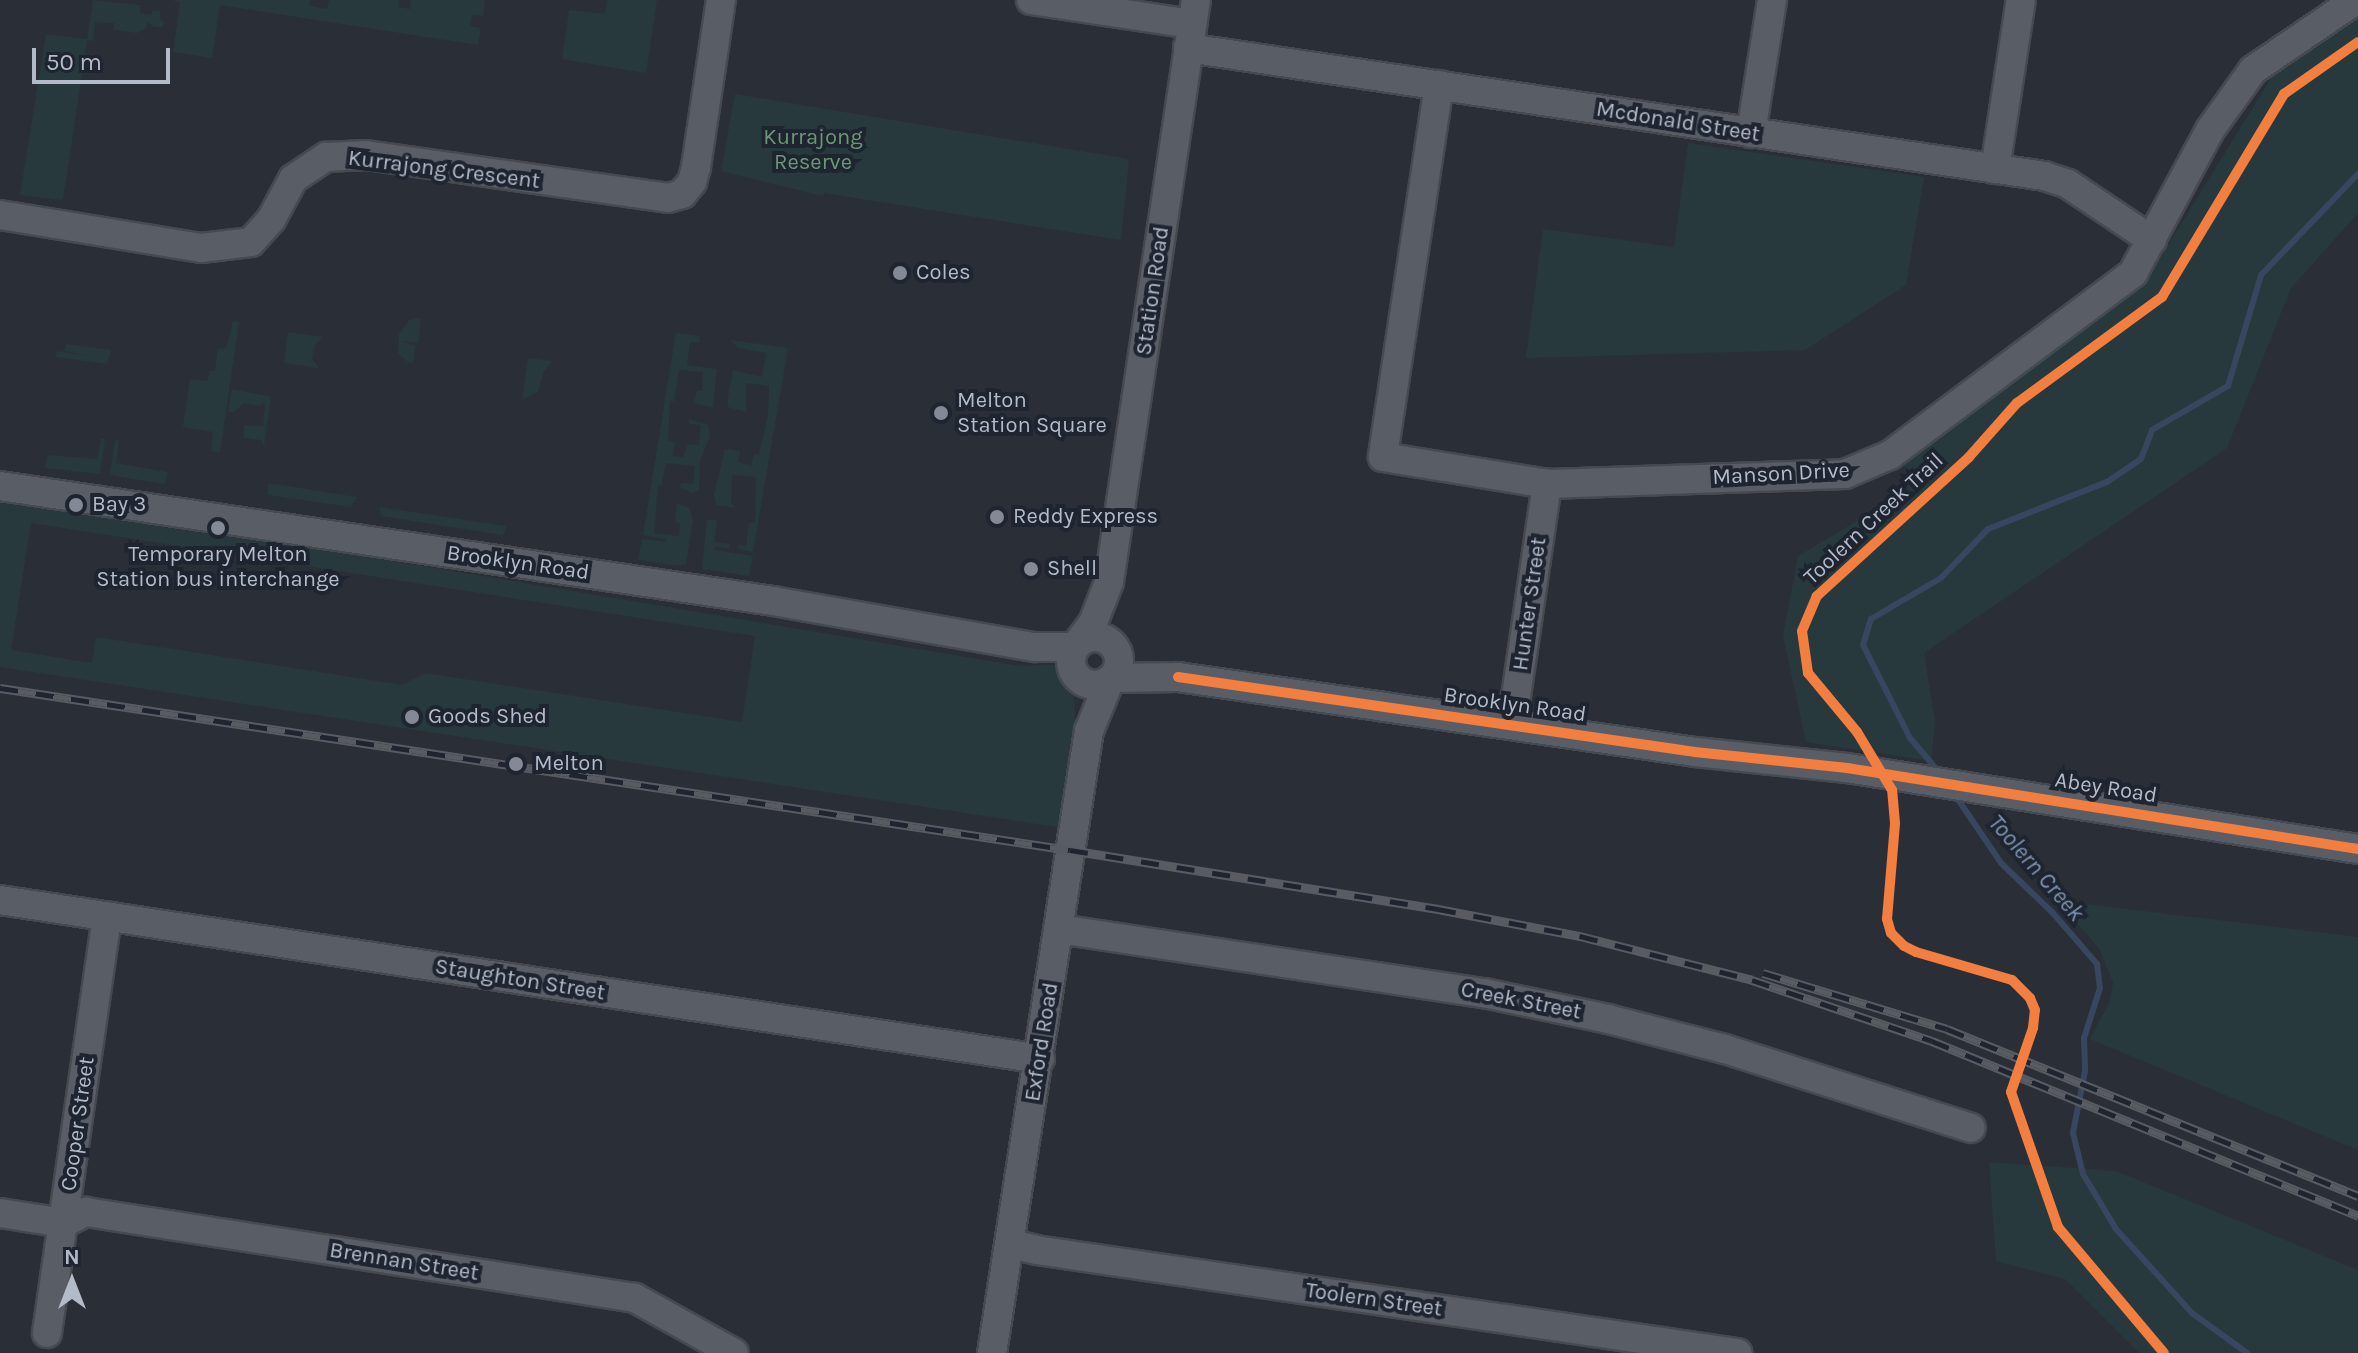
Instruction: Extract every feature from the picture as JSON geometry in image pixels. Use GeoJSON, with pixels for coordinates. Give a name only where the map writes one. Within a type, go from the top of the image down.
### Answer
{"type":"FeatureCollection","features":[{"type":"Feature","properties":{"kind":"street","name":"Kurrajong Crescent"},"geometry":{"type":"LineString","coordinates":[[0,215],[201,248],[251,242],[271,220],[293,179],[326,157],[366,155],[668,198],[682,194],[692,182],[696,167],[721,0]]}},
{"type":"Feature","properties":{"kind":"street","name":"Mcdonald Street"},"geometry":{"type":"LineString","coordinates":[[1031,0],[1192,24],[1439,85],[2044,176],[2068,184],[2152,240]]}},
{"type":"Feature","properties":{"kind":"street"},"geometry":{"type":"LineString","coordinates":[[1751,133],[1772,0]]}},
{"type":"Feature","properties":{"kind":"street"},"geometry":{"type":"LineString","coordinates":[[1995,169],[2021,0]]}},
{"type":"Feature","properties":{"kind":"street","name":"Manson Drive"},"geometry":{"type":"LineString","coordinates":[[1439,85],[1383,457],[1547,484],[1845,474],[1890,455],[2133,273],[2210,130],[2253,70],[2356,0]]}},
{"type":"Feature","properties":{"kind":"street","name":"Station Road"},"geometry":{"type":"LineString","coordinates":[[1114,665],[1109,582],[1192,24]]}},
{"type":"Feature","properties":{"kind":"street","name":"Hunter Street"},"geometry":{"type":"LineString","coordinates":[[1512,724],[1547,484]]}},
{"type":"Feature","properties":{"kind":"street","name":"Brooklyn Road"},"geometry":{"type":"LineString","coordinates":[[0,486],[820,608],[1035,647],[1075,658]]}},
{"type":"Feature","properties":{"kind":"street","name":"Station Road"},"geometry":{"type":"LineString","coordinates":[[1075,658],[1109,582]]}},
{"type":"Feature","properties":{"kind":"street"},"geometry":{"type":"LineString","coordinates":[[1102,637],[1114,665],[1096,685],[1075,658],[1102,637]]}},
{"type":"Feature","properties":{"kind":"street","name":"Exford Road"},"geometry":{"type":"LineString","coordinates":[[1075,658],[1089,731]]}},
{"type":"Feature","properties":{"kind":"street","name":"Brooklyn Road"},"geometry":{"type":"LineString","coordinates":[[1114,665],[1695,752],[1847,768]]}},
{"type":"Feature","properties":{"kind":"street","name":"Exford Road"},"geometry":{"type":"LineString","coordinates":[[992,1353],[1089,731],[1114,665]]}},
{"type":"Feature","properties":{"kind":"street","name":"Abey Road"},"geometry":{"type":"LineString","coordinates":[[1847,768],[2358,849]]}},
{"type":"Feature","properties":{"kind":"street","name":"Staughton Street"},"geometry":{"type":"LineString","coordinates":[[0,900],[1040,1059]]}},
{"type":"Feature","properties":{"kind":"street","name":"Cooper Street"},"geometry":{"type":"LineString","coordinates":[[47,1333],[107,916]]}},
{"type":"Feature","properties":{"kind":"street","name":"Creek Street"},"geometry":{"type":"LineString","coordinates":[[1059,929],[1484,993],[1593,1015],[1725,1049],[1971,1128]]}},
{"type":"Feature","properties":{"kind":"street","name":"Brennan Street"},"geometry":{"type":"LineString","coordinates":[[64,1223],[86,1212],[635,1298],[691,1343],[734,1353]]}},
{"type":"Feature","properties":{"kind":"street"},"geometry":{"type":"LineString","coordinates":[[0,1213],[64,1223]]}},
{"type":"Feature","properties":{"kind":"street","name":"Toolern Street"},"geometry":{"type":"LineString","coordinates":[[1011,1244],[1737,1353]]}},
{"type":"Feature","properties":{"kind":"green space"},"geometry":{"type":"Polygon","coordinates":[[[93,0],[141,5],[140,13],[151,15],[153,10],[160,11],[161,21],[164,22],[162,27],[154,27],[148,22],[145,29],[137,33],[114,30],[114,23],[95,22],[93,41],[87,40],[63,200],[20,195],[46,34],[87,39],[93,0]]]}},
{"type":"Feature","properties":{"kind":"green space"},"geometry":{"type":"Polygon","coordinates":[[[172,0],[310,0],[309,6],[327,9],[329,0],[399,0],[398,7],[410,9],[411,0],[485,0],[483,16],[472,15],[470,26],[481,28],[478,45],[220,5],[212,58],[173,52],[180,2],[172,0]]]}},
{"type":"Feature","properties":{"kind":"green space"},"geometry":{"type":"Polygon","coordinates":[[[607,0],[657,0],[646,73],[562,59],[569,10],[605,14],[607,0]]]}},
{"type":"Feature","properties":{"kind":"green space"},"geometry":{"type":"Polygon","coordinates":[[[2358,10],[2358,213],[2291,288],[2227,448],[1924,653],[1935,722],[1931,761],[1806,742],[1783,636],[1798,556],[1908,491],[1904,464],[2144,284],[2273,75],[2358,10]]]}},
{"type":"Feature","properties":{"kind":"green space","name":"Kurrajong Reserve"},"geometry":{"type":"Polygon","coordinates":[[[735,94],[1129,159],[1121,240],[824,193],[823,196],[721,171],[735,94]]]}},
{"type":"Feature","properties":{"kind":"green space"},"geometry":{"type":"Polygon","coordinates":[[[1688,143],[1924,177],[1906,285],[1805,350],[1526,358],[1543,229],[1674,247],[1688,143]]]}},
{"type":"Feature","properties":{"kind":"green space"},"geometry":{"type":"Polygon","coordinates":[[[421,318],[418,343],[403,341],[415,346],[413,363],[408,362],[398,353],[399,334],[409,320],[421,318]]]}},
{"type":"Feature","properties":{"kind":"green space"},"geometry":{"type":"Polygon","coordinates":[[[233,321],[239,322],[220,452],[211,451],[213,432],[183,427],[190,379],[208,381],[209,371],[215,371],[218,348],[226,349],[233,321]]]}},
{"type":"Feature","properties":{"kind":"green space"},"geometry":{"type":"Polygon","coordinates":[[[288,332],[323,337],[315,345],[312,359],[319,368],[284,363],[288,332]]]}},
{"type":"Feature","properties":{"kind":"green space"},"geometry":{"type":"Polygon","coordinates":[[[676,333],[700,336],[699,343],[690,342],[687,365],[717,369],[713,408],[694,403],[697,391],[702,391],[703,372],[679,370],[674,401],[670,401],[668,441],[675,442],[673,456],[683,457],[688,444],[699,445],[701,425],[689,424],[689,419],[708,425],[710,436],[700,461],[699,490],[693,493],[680,488],[681,483],[694,484],[695,466],[666,463],[661,485],[658,485],[654,533],[679,536],[680,523],[675,522],[677,503],[689,508],[693,520],[686,564],[679,566],[638,560],[642,539],[667,542],[666,539],[643,535],[676,333]]]}},
{"type":"Feature","properties":{"kind":"green space"},"geometry":{"type":"Polygon","coordinates":[[[730,340],[788,348],[753,552],[737,549],[738,545],[746,546],[749,523],[755,523],[756,477],[732,475],[731,503],[737,508],[716,505],[714,495],[725,449],[740,451],[738,462],[751,466],[754,454],[759,454],[768,416],[769,386],[746,383],[746,412],[728,407],[728,397],[733,370],[762,377],[766,353],[739,348],[730,340]]]}},
{"type":"Feature","properties":{"kind":"green space"},"geometry":{"type":"Polygon","coordinates":[[[66,344],[111,350],[107,364],[56,357],[57,351],[89,356],[65,351],[66,344]]]}},
{"type":"Feature","properties":{"kind":"green space"},"geometry":{"type":"Polygon","coordinates":[[[528,358],[552,361],[543,373],[538,392],[522,400],[528,358]]]}},
{"type":"Feature","properties":{"kind":"green space"},"geometry":{"type":"Polygon","coordinates":[[[232,389],[271,397],[264,446],[261,440],[244,438],[244,425],[263,426],[265,402],[259,406],[244,403],[234,412],[228,412],[232,389]]]}},
{"type":"Feature","properties":{"kind":"green space"},"geometry":{"type":"Polygon","coordinates":[[[101,439],[105,439],[100,474],[45,468],[47,455],[97,459],[101,439]]]}},
{"type":"Feature","properties":{"kind":"green space"},"geometry":{"type":"Polygon","coordinates":[[[115,440],[119,441],[116,463],[167,472],[165,484],[110,475],[115,440]]]}},
{"type":"Feature","properties":{"kind":"green space"},"geometry":{"type":"Polygon","coordinates":[[[268,483],[357,497],[351,507],[268,495],[268,483]]]}},
{"type":"Feature","properties":{"kind":"green space"},"geometry":{"type":"Polygon","coordinates":[[[0,500],[268,540],[1020,666],[1061,664],[1074,685],[1075,726],[1064,828],[0,667],[0,500]],[[31,523],[11,650],[92,663],[96,637],[402,685],[425,673],[742,722],[755,636],[31,523]]]}},
{"type":"Feature","properties":{"kind":"green space"},"geometry":{"type":"Polygon","coordinates":[[[379,507],[506,526],[502,535],[381,516],[379,507]]]}},
{"type":"Feature","properties":{"kind":"green space"},"geometry":{"type":"Polygon","coordinates":[[[707,520],[717,520],[714,542],[730,544],[729,549],[715,546],[714,550],[753,556],[749,576],[702,569],[707,520]]]}},
{"type":"Feature","properties":{"kind":"green space"},"geometry":{"type":"Polygon","coordinates":[[[2052,900],[2358,937],[2358,1150],[2090,1039],[2110,1001],[2113,982],[2100,950],[2052,900]]]}},
{"type":"Feature","properties":{"kind":"green space"},"geometry":{"type":"Polygon","coordinates":[[[1989,1162],[2116,1171],[2358,1270],[2358,1353],[2139,1353],[2065,1279],[1996,1261],[1989,1162]]]}},
{"type":"Feature","properties":{"kind":"waterway","name":"Toolern Creek"},"geometry":{"type":"LineString","coordinates":[[1939,772],[1910,738],[1863,645],[1871,619],[1941,578],[1988,529],[2107,482],[2141,459],[2152,430],[2228,386],[2261,275],[2358,174]]}},
{"type":"Feature","properties":{"kind":"waterway","name":"Toolern Creek"},"geometry":{"type":"LineString","coordinates":[[1955,795],[2001,863],[2052,912],[2097,964],[2100,988],[2084,1038],[2085,1071],[2073,1133],[2083,1174],[2116,1229],[2192,1313],[2247,1353]]}},
{"type":"Feature","properties":{"kind":"railway"},"geometry":{"type":"LineString","coordinates":[[0,688],[1070,850],[1438,909],[1580,936],[1752,980],[1932,1041],[2358,1216]]}},
{"type":"Feature","properties":{"kind":"railway"},"geometry":{"type":"LineString","coordinates":[[1763,973],[1947,1029],[2358,1196]]}},
{"type":"Feature","properties":{"kind":"cycle path","name":"Toolern Creek Trail"},"geometry":{"type":"LineString","coordinates":[[2164,1353],[2058,1227],[2011,1092],[2033,1028],[2035,1010],[2030,998],[2012,980],[1916,952],[1904,946],[1891,933],[1887,919],[1895,823],[1892,790],[1857,732],[1808,673],[1802,631],[1817,596],[1969,457],[2017,403],[2162,297],[2284,94],[2358,42]]}},
{"type":"Feature","properties":{"kind":"cycle path"},"geometry":{"type":"LineString","coordinates":[[1178,677],[1695,752],[1847,768],[2358,849]]}},
{"type":"Feature","properties":{"kind":"place","name":"Coles"},"geometry":{"type":"Point","coordinates":[900,273]}},
{"type":"Feature","properties":{"kind":"place","name":"Melton Station Square"},"geometry":{"type":"Point","coordinates":[941,413]}},
{"type":"Feature","properties":{"kind":"place","name":"Bay 3"},"geometry":{"type":"Point","coordinates":[76,505]}},
{"type":"Feature","properties":{"kind":"place","name":"Reddy Express"},"geometry":{"type":"Point","coordinates":[997,517]}},
{"type":"Feature","properties":{"kind":"place","name":"Temporary Melton Station bus interchange"},"geometry":{"type":"Point","coordinates":[218,528]}},
{"type":"Feature","properties":{"kind":"place","name":"Shell"},"geometry":{"type":"Point","coordinates":[1031,569]}},
{"type":"Feature","properties":{"kind":"place","name":"Goods Shed"},"geometry":{"type":"Point","coordinates":[412,717]}},
{"type":"Feature","properties":{"kind":"place","name":"Melton"},"geometry":{"type":"Point","coordinates":[516,764]}}]}
